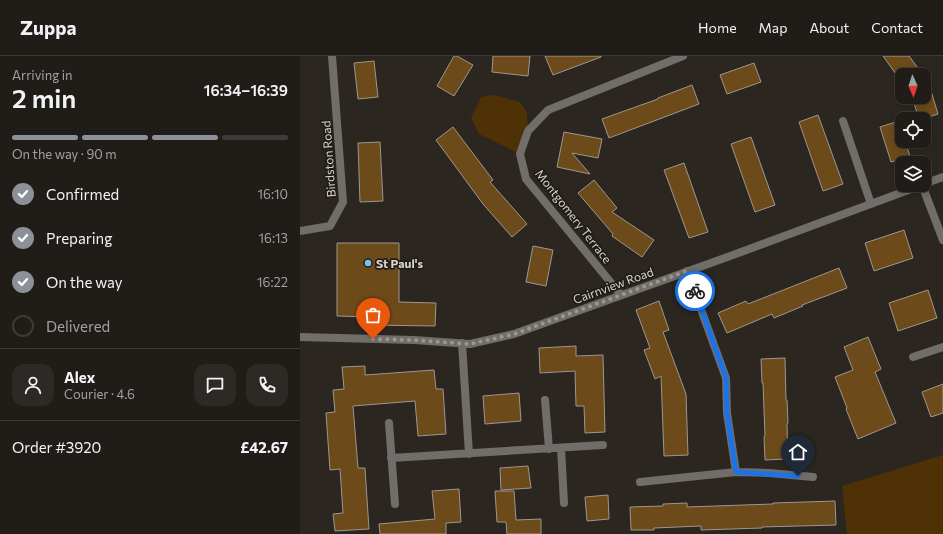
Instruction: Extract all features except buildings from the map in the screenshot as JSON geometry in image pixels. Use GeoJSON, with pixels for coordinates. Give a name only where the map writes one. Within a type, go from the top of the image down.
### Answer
{"type":"FeatureCollection","features":[{"type":"Feature","properties":{"kind":"street","name":"Birdston Road"},"geometry":{"type":"LineString","coordinates":[[300,231],[330,226],[343,202],[332,56]]}},
{"type":"Feature","properties":{"kind":"street","name":"Montgomery Terrace"},"geometry":{"type":"LineString","coordinates":[[622,295],[526,179],[520,154],[528,131],[548,110],[683,56]]}},
{"type":"Feature","properties":{"kind":"street"},"geometry":{"type":"LineString","coordinates":[[843,121],[871,204]]}},
{"type":"Feature","properties":{"kind":"street","name":"Cairnview Road"},"geometry":{"type":"LineString","coordinates":[[931,182],[943,177]]}},
{"type":"Feature","properties":{"kind":"street","name":"Cairnview Road"},"geometry":{"type":"LineString","coordinates":[[300,337],[414,340],[470,344],[514,334],[904,192]]}},
{"type":"Feature","properties":{"kind":"street"},"geometry":{"type":"LineString","coordinates":[[926,192],[943,240]]}},
{"type":"Feature","properties":{"kind":"street"},"geometry":{"type":"LineString","coordinates":[[687,271],[726,378],[727,413],[736,472]]}},
{"type":"Feature","properties":{"kind":"street"},"geometry":{"type":"LineString","coordinates":[[462,343],[469,454]]}},
{"type":"Feature","properties":{"kind":"street"},"geometry":{"type":"LineString","coordinates":[[913,357],[943,347]]}},
{"type":"Feature","properties":{"kind":"street"},"geometry":{"type":"LineString","coordinates":[[545,400],[550,449]]}},
{"type":"Feature","properties":{"kind":"street"},"geometry":{"type":"LineString","coordinates":[[389,424],[395,504]]}},
{"type":"Feature","properties":{"kind":"street"},"geometry":{"type":"LineString","coordinates":[[392,458],[603,445]]}},
{"type":"Feature","properties":{"kind":"street"},"geometry":{"type":"LineString","coordinates":[[561,448],[564,503]]}},
{"type":"Feature","properties":{"kind":"street"},"geometry":{"type":"LineString","coordinates":[[640,482],[736,472],[813,477]]}},
{"type":"Feature","properties":{"kind":"shaded area"},"geometry":{"type":"Polygon","coordinates":[[[494,95],[520,102],[527,112],[528,131],[520,154],[479,134],[471,118],[481,97],[494,95]]]}},
{"type":"Feature","properties":{"kind":"shaded area"},"geometry":{"type":"Polygon","coordinates":[[[943,455],[943,534],[847,534],[842,486],[943,455]]]}},
{"type":"Feature","properties":{"kind":"way so far"},"geometry":{"type":"LineString","coordinates":[[373,339],[470,344],[514,334],[687,271],[695,291]]}},
{"type":"Feature","properties":{"kind":"place","name":"St Paul's"},"geometry":{"type":"Point","coordinates":[368,263]}},
{"type":"Feature","properties":{"kind":"route"},"geometry":{"type":"LineString","coordinates":[[695,291],[726,378],[727,413],[736,472],[798,476]]}}]}
